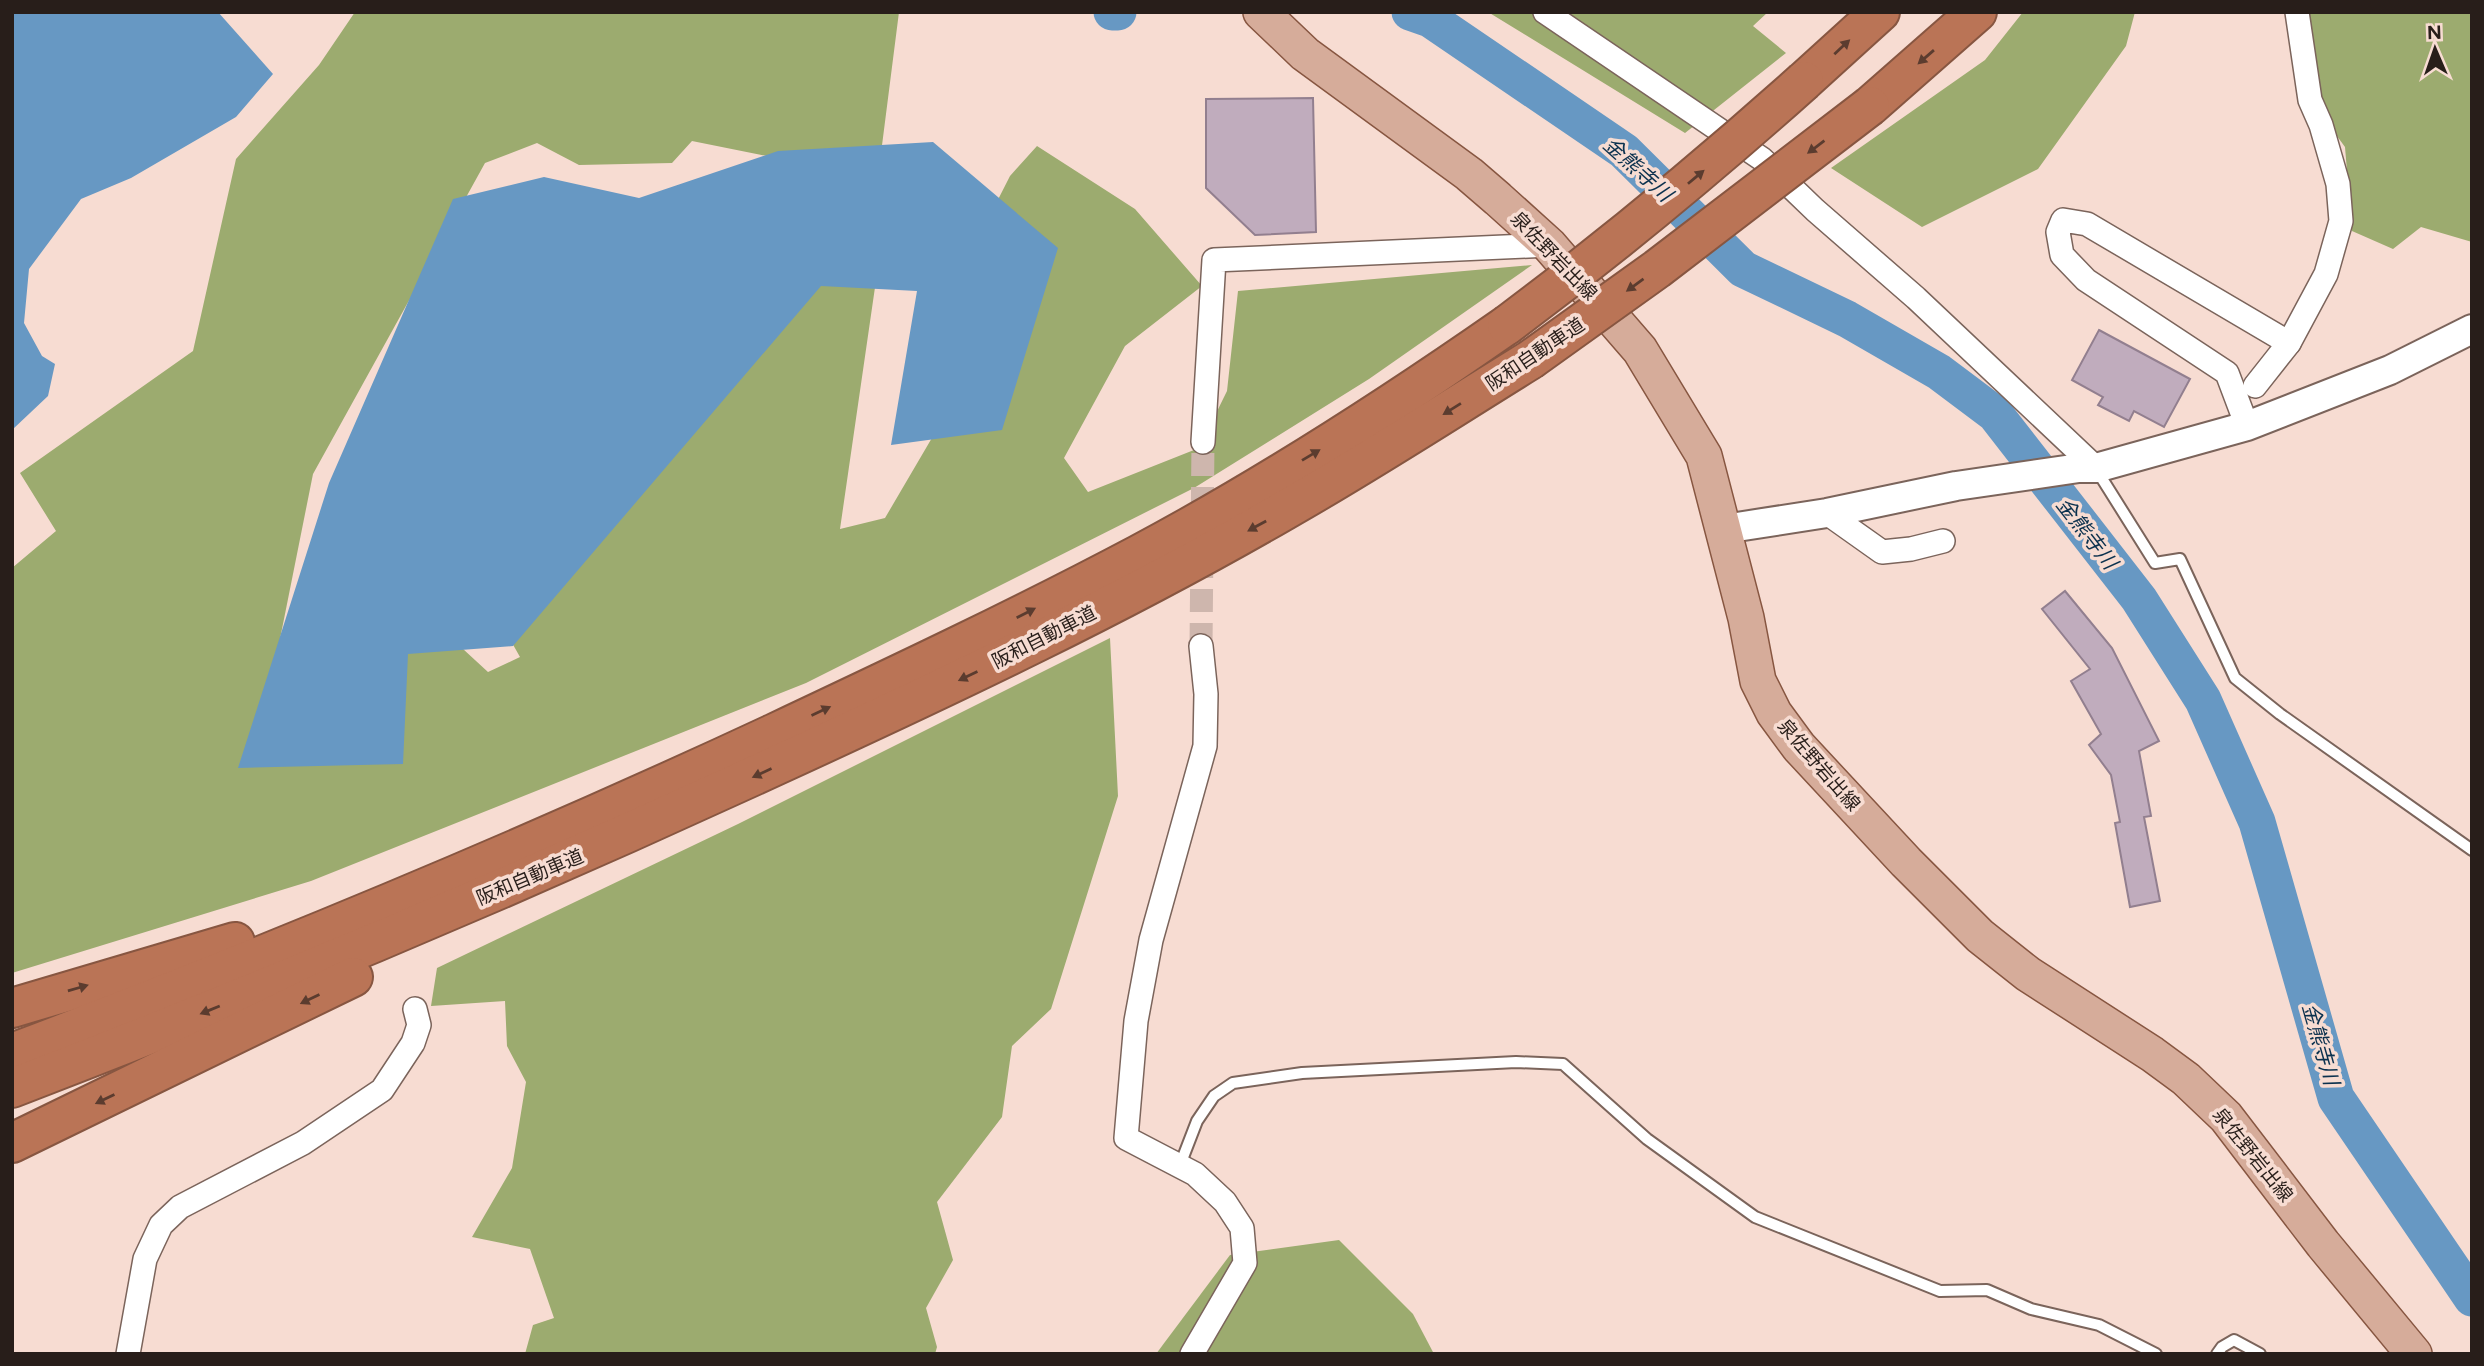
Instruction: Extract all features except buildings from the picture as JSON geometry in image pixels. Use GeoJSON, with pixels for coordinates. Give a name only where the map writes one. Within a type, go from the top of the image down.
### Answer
{"type":"FeatureCollection","features":[{"type":"Feature","properties":{"kind":"highway","name":"阪和自動車道"},"geometry":{"type":"LineString","coordinates":[[12,1053],[333,927],[488,862],[723,757],[1013,620],[1140,554],[1325,447],[1507,325],[1624,236],[1703,171],[1880,12]]}},
{"type":"Feature","properties":{"kind":"highway","name":"阪和自動車道"},"geometry":{"type":"LineString","coordinates":[[12,1088],[329,962],[632,833],[890,713],[1160,578],[1284,511],[1530,360],[1657,269],[1870,106],[1977,12]]}},
{"type":"Feature","properties":{"kind":"highway"},"geometry":{"type":"LineString","coordinates":[[12,1008],[234,943],[322,914],[409,881],[667,773],[723,757]]}},
{"type":"Feature","properties":{"kind":"highway"},"geometry":{"type":"LineString","coordinates":[[12,1143],[420,944],[632,833]]}},
{"type":"Feature","properties":{"kind":"main road","name":"泉佐野岩出線"},"geometry":{"type":"LineString","coordinates":[[1261,12],[1305,54],[1469,174],[1549,246],[1640,350],[1704,456],[1746,618],[1758,681],[1774,713],[1799,747],[1906,862],[1980,936],[2028,974],[2186,1079],[2226,1117],[2323,1244],[2414,1354]]}},
{"type":"Feature","properties":{"kind":"street"},"geometry":{"type":"LineString","coordinates":[[1545,12],[1762,159],[1815,210],[1916,298],[2087,468]]}},
{"type":"Feature","properties":{"kind":"street"},"geometry":{"type":"LineString","coordinates":[[2255,386],[2289,343],[2326,274],[2341,221],[2338,184],[2310,100],[2297,12]]}},
{"type":"Feature","properties":{"kind":"street"},"geometry":{"type":"LineString","coordinates":[[2247,426],[2227,373],[2086,279],[2062,255],[2058,232],[2063,220],[2087,224],[2289,343]]}},
{"type":"Feature","properties":{"kind":"street"},"geometry":{"type":"LineString","coordinates":[[1203,442],[1214,260],[1549,246]]}},
{"type":"Feature","properties":{"kind":"street"},"geometry":{"type":"LineString","coordinates":[[1724,529],[1827,513],[1956,486],[2087,468],[2247,426],[2390,370],[2472,329]]}},
{"type":"Feature","properties":{"kind":"street"},"geometry":{"type":"LineString","coordinates":[[1827,513],[1882,552],[1911,549],[1942,541]]}},
{"type":"Feature","properties":{"kind":"street"},"geometry":{"type":"LineString","coordinates":[[1192,1354],[1245,1263],[1242,1228],[1225,1202],[1195,1174],[1126,1138],[1136,1021],[1150,940],[1205,746],[1206,694],[1201,646]]}},
{"type":"Feature","properties":{"kind":"street"},"geometry":{"type":"LineString","coordinates":[[128,1354],[145,1259],[161,1225],[180,1207],[303,1143],[382,1090],[413,1044],[419,1025],[415,1009]]}},
{"type":"Feature","properties":{"kind":"lane"},"geometry":{"type":"LineString","coordinates":[[2087,468],[2155,563],[2180,559],[2235,678],[2280,714],[2472,850]]}},
{"type":"Feature","properties":{"kind":"lane"},"geometry":{"type":"LineString","coordinates":[[1180,1164],[1197,1121],[1214,1096],[1233,1083],[1302,1073],[1516,1062],[1563,1064],[1647,1139],[1755,1217],[1940,1291],[1987,1290],[2031,1309],[2099,1325],[2156,1354]]}},
{"type":"Feature","properties":{"kind":"lane"},"geometry":{"type":"LineString","coordinates":[[2217,1354],[2222,1347],[2234,1340],[2260,1354]]}},
{"type":"Feature","properties":{"kind":"green space"},"geometry":{"type":"Polygon","coordinates":[[[355,12],[899,12],[880,161],[782,159],[692,141],[672,163],[579,165],[537,143],[485,163],[313,474],[255,764],[383,643],[425,614],[488,672],[520,657],[479,584],[570,414],[882,239],[840,529],[885,518],[953,402],[979,237],[1010,176],[1037,146],[1135,209],[1202,286],[1125,346],[1064,458],[1088,492],[1199,448],[1227,391],[1238,291],[1532,265],[1369,379],[1194,488],[806,683],[311,881],[12,973],[12,568],[56,531],[20,473],[193,351],[236,159],[319,65],[355,12]]]}},
{"type":"Feature","properties":{"kind":"green space"},"geometry":{"type":"Polygon","coordinates":[[[1488,12],[1768,12],[1753,26],[1786,53],[1685,133],[1488,12]]]}},
{"type":"Feature","properties":{"kind":"green space"},"geometry":{"type":"Polygon","coordinates":[[[2023,12],[2135,12],[2126,46],[2038,169],[1922,227],[1831,168],[1985,60],[2023,12]]]}},
{"type":"Feature","properties":{"kind":"green space"},"geometry":{"type":"Polygon","coordinates":[[[2302,12],[2472,12],[2472,242],[2421,227],[2393,249],[2352,231],[2345,147],[2318,110],[2302,12]]]}},
{"type":"Feature","properties":{"kind":"green space"},"geometry":{"type":"Polygon","coordinates":[[[1110,638],[1118,796],[1051,1009],[1012,1046],[1002,1117],[937,1202],[953,1260],[926,1308],[937,1347],[935,1354],[525,1354],[533,1325],[554,1318],[530,1249],[472,1237],[512,1168],[526,1082],[507,1046],[505,1001],[431,1006],[437,968],[738,824],[1110,638]]]}},
{"type":"Feature","properties":{"kind":"green space"},"geometry":{"type":"Polygon","coordinates":[[[1339,1240],[1413,1314],[1434,1354],[1156,1354],[1230,1255],[1339,1240]]]}},
{"type":"Feature","properties":{"kind":"water"},"geometry":{"type":"Polygon","coordinates":[[[12,12],[218,12],[273,74],[236,117],[131,178],[81,199],[29,269],[24,323],[42,356],[55,364],[48,396],[12,430],[12,12]]]}},
{"type":"Feature","properties":{"kind":"water"},"geometry":{"type":"Polygon","coordinates":[[[933,142],[1058,248],[1002,430],[891,445],[917,291],[821,286],[513,646],[408,654],[403,764],[238,768],[329,483],[453,199],[544,177],[639,198],[778,151],[933,142]]]}},
{"type":"Feature","properties":{"kind":"waterway","name":"金熊寺川"},"geometry":{"type":"LineString","coordinates":[[1112,12],[1118,12]]}},
{"type":"Feature","properties":{"kind":"waterway","name":"金熊寺川"},"geometry":{"type":"LineString","coordinates":[[1410,12],[1430,19],[1624,151],[1743,269],[1847,319],[1939,372],[1995,414],[2139,599],[2203,700],[2257,822],[2336,1098],[2472,1298]]}},
{"type":"Feature","properties":{"kind":"tunnel"},"geometry":{"type":"LineString","coordinates":[[1201,646],[1203,442]]}}]}
